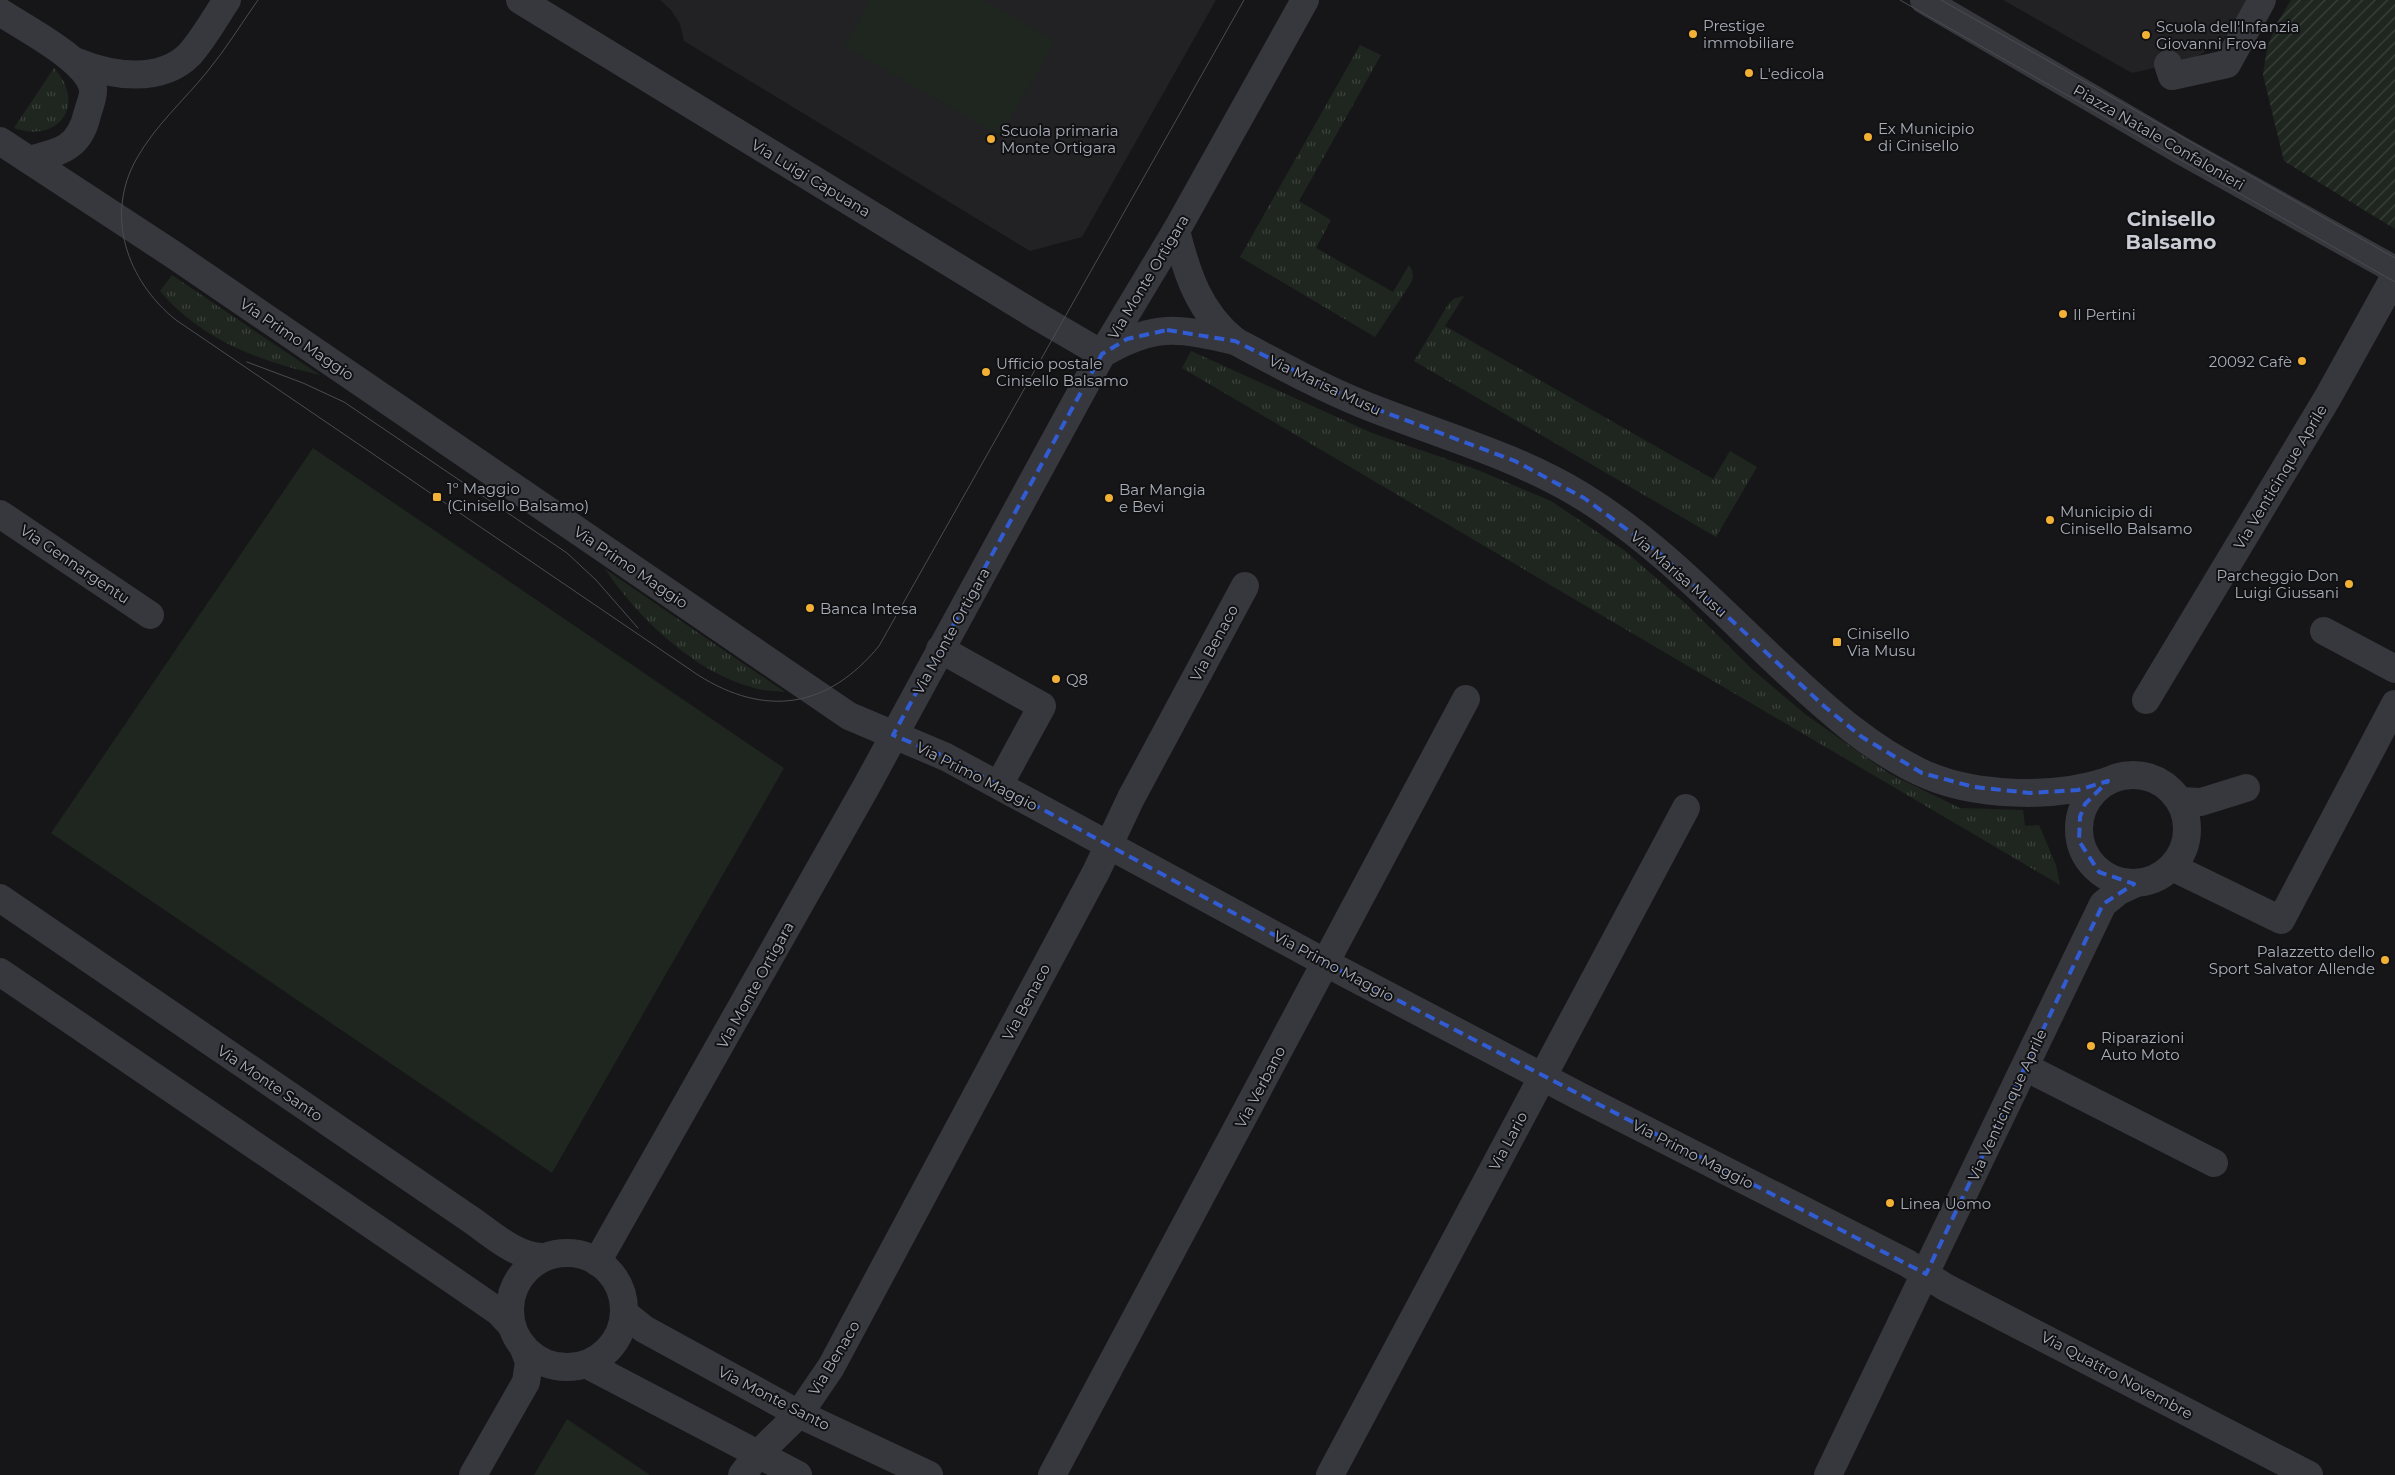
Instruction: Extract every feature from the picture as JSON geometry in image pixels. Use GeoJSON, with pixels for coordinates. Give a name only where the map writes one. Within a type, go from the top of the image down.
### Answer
{"type":"FeatureCollection","features":[{"type":"Feature","properties":{"kind":"street"},"geometry":{"type":"LineString","coordinates":[[0,12],[77,62],[97,70],[143,74],[170,68],[190,54],[227,0]]}},
{"type":"Feature","properties":{"kind":"street","name":"Via Luigi Capuana"},"geometry":{"type":"LineString","coordinates":[[520,0],[1102,354]]}},
{"type":"Feature","properties":{"kind":"street","name":"Via Monte Ortigara"},"geometry":{"type":"LineString","coordinates":[[597,1262],[866,787],[1102,354],[1176,231],[1306,0]]}},
{"type":"Feature","properties":{"kind":"street","name":"Piazza Natale Confalonieri"},"geometry":{"type":"LineString","coordinates":[[1924,0],[2180,150],[2395,270]]}},
{"type":"Feature","properties":{"kind":"street"},"geometry":{"type":"LineString","coordinates":[[2168,64],[2172,76],[2228,64],[2262,0]]}},
{"type":"Feature","properties":{"kind":"street"},"geometry":{"type":"LineString","coordinates":[[29,160],[61,152],[83,132],[93,90],[89,77],[77,62]]}},
{"type":"Feature","properties":{"kind":"street","name":"Via Primo Maggio"},"geometry":{"type":"LineString","coordinates":[[0,141],[174,255],[850,716],[946,756],[1108,846],[1326,963],[1926,1274]]}},
{"type":"Feature","properties":{"kind":"street","name":"Via Marisa Musu"},"geometry":{"type":"LineString","coordinates":[[1176,231],[1188,274],[1198,297],[1208,314],[1221,330],[1235,341],[1360,403],[1515,461],[1584,498],[1659,553],[1825,707],[1862,737],[1922,773],[1949,782],[1974,787],[2030,793],[2078,790],[2108,781]]}},
{"type":"Feature","properties":{"kind":"street","name":"Via Venticinque Aprile"},"geometry":{"type":"LineString","coordinates":[[2146,700],[2328,397],[2395,276]]}},
{"type":"Feature","properties":{"kind":"street","name":"Via Marisa Musu"},"geometry":{"type":"LineString","coordinates":[[1102,354],[1127,339],[1147,332],[1168,330],[1206,334],[1235,341]]}},
{"type":"Feature","properties":{"kind":"street","name":"Via Gennargentu"},"geometry":{"type":"LineString","coordinates":[[0,514],[150,615]]}},
{"type":"Feature","properties":{"kind":"street","name":"Via Benaco"},"geometry":{"type":"LineString","coordinates":[[750,1464],[799,1414],[831,1367],[1245,586]]}},
{"type":"Feature","properties":{"kind":"street"},"geometry":{"type":"LineString","coordinates":[[2324,631],[2395,669]]}},
{"type":"Feature","properties":{"kind":"street"},"geometry":{"type":"LineString","coordinates":[[940,649],[1042,706],[999,785]]}},
{"type":"Feature","properties":{"kind":"street","name":"Via Verbano"},"geometry":{"type":"LineString","coordinates":[[1052,1475],[1466,699]]}},
{"type":"Feature","properties":{"kind":"street"},"geometry":{"type":"LineString","coordinates":[[2172,867],[2281,920],[2395,704]]}},
{"type":"Feature","properties":{"kind":"street"},"geometry":{"type":"LineString","coordinates":[[2136,775],[2151,778],[2167,787],[2180,801],[2186,819],[2186,838],[2182,852],[2172,867],[2152,880],[2134,884],[2111,880],[2089,862],[2079,841],[2080,817],[2085,804],[2093,792],[2108,781],[2122,776],[2136,775]]}},
{"type":"Feature","properties":{"kind":"street"},"geometry":{"type":"LineString","coordinates":[[2180,801],[2201,802],[2246,788]]}},
{"type":"Feature","properties":{"kind":"street","name":"Via Lario"},"geometry":{"type":"LineString","coordinates":[[1330,1475],[1686,808]]}},
{"type":"Feature","properties":{"kind":"street","name":"Via Venticinque Aprile"},"geometry":{"type":"LineString","coordinates":[[1828,1475],[2103,904],[2119,891],[2134,884]]}},
{"type":"Feature","properties":{"kind":"street","name":"Via Monte Santo"},"geometry":{"type":"LineString","coordinates":[[0,898],[470,1220],[528,1256],[544,1257]]}},
{"type":"Feature","properties":{"kind":"street"},"geometry":{"type":"LineString","coordinates":[[0,972],[499,1312],[511,1325]]}},
{"type":"Feature","properties":{"kind":"street"},"geometry":{"type":"LineString","coordinates":[[2025,1067],[2214,1163]]}},
{"type":"Feature","properties":{"kind":"street"},"geometry":{"type":"LineString","coordinates":[[571,1253],[585,1256],[597,1262],[608,1270],[616,1280],[621,1293],[624,1313],[622,1326],[613,1344],[598,1358],[586,1364],[566,1367],[553,1366],[534,1357],[516,1338],[511,1325],[510,1304],[515,1285],[527,1268],[544,1257],[571,1253]]}},
{"type":"Feature","properties":{"kind":"street","name":"Via Quattro Novembre"},"geometry":{"type":"LineString","coordinates":[[1926,1274],[2309,1475]]}},
{"type":"Feature","properties":{"kind":"street","name":"Via Monte Santo"},"geometry":{"type":"LineString","coordinates":[[624,1313],[644,1329],[799,1414],[928,1475]]}},
{"type":"Feature","properties":{"kind":"street"},"geometry":{"type":"LineString","coordinates":[[473,1475],[526,1382],[529,1362],[524,1348]]}},
{"type":"Feature","properties":{"kind":"street"},"geometry":{"type":"LineString","coordinates":[[586,1364],[750,1464],[798,1475]]}},
{"type":"Feature","properties":{"kind":"highlighted area"},"geometry":{"type":"Polygon","coordinates":[[[1167,330],[1235,341],[1360,403],[1515,461],[1584,498],[1659,553],[1825,707],[1862,737],[1922,773],[1974,787],[2030,793],[2078,790],[2108,781],[2085,804],[2080,817],[2079,841],[2099,872],[2134,884],[2103,904],[1926,1274],[1326,963],[946,757],[893,735],[1102,354],[1127,339],[1167,330]]]}},
{"type":"Feature","properties":{"kind":"shaded area","name":"Scuola primaria Monte Ortigara"},"geometry":{"type":"Polygon","coordinates":[[[660,0],[1216,0],[1082,237],[1030,251],[684,41],[680,24],[671,10],[660,0]]]}},
{"type":"Feature","properties":{"kind":"shaded area","name":"Scuola dell'Infanzia Giovanni Frova"},"geometry":{"type":"Polygon","coordinates":[[[2003,0],[2250,0],[2232,29],[2221,40],[2194,59],[2132,73],[2003,0]]]}},
{"type":"Feature","properties":{"kind":"green space"},"geometry":{"type":"Polygon","coordinates":[[[870,0],[984,0],[1055,41],[1000,136],[844,46],[870,0]]]}},
{"type":"Feature","properties":{"kind":"green space"},"geometry":{"type":"Polygon","coordinates":[[[2291,0],[2395,0],[2395,229],[2284,161],[2263,75],[2267,48],[2277,23],[2291,0]]]}},
{"type":"Feature","properties":{"kind":"green space"},"geometry":{"type":"Polygon","coordinates":[[[1360,45],[1381,55],[1299,201],[1331,220],[1316,248],[1393,292],[1409,265],[1413,276],[1411,283],[1375,337],[1240,257],[1360,45]]]}},
{"type":"Feature","properties":{"kind":"green space"},"geometry":{"type":"Polygon","coordinates":[[[54,68],[64,82],[68,95],[68,107],[63,118],[55,126],[44,130],[30,131],[14,128],[54,68]]]}},
{"type":"Feature","properties":{"kind":"green space"},"geometry":{"type":"Polygon","coordinates":[[[172,275],[320,375],[298,370],[254,355],[233,346],[194,323],[160,291],[172,275]]]}},
{"type":"Feature","properties":{"kind":"green space"},"geometry":{"type":"Polygon","coordinates":[[[1464,296],[1445,326],[1713,479],[1730,451],[1757,467],[1716,537],[1414,361],[1449,303],[1455,298],[1464,296]]]}},
{"type":"Feature","properties":{"kind":"green space"},"geometry":{"type":"Polygon","coordinates":[[[1191,351],[1372,433],[1478,470],[1551,501],[1624,550],[1685,603],[1753,670],[1805,714],[1890,774],[1960,808],[2023,810],[2025,826],[2039,825],[2056,865],[2060,885],[1182,368],[1191,351]]]}},
{"type":"Feature","properties":{"kind":"green space"},"geometry":{"type":"Polygon","coordinates":[[[313,448],[784,768],[552,1173],[51,833],[313,448]]]}},
{"type":"Feature","properties":{"kind":"green space"},"geometry":{"type":"Polygon","coordinates":[[[605,569],[785,692],[758,689],[732,680],[710,670],[689,656],[651,624],[605,569]]]}},
{"type":"Feature","properties":{"kind":"green space"},"geometry":{"type":"Polygon","coordinates":[[[567,1419],[650,1475],[534,1475],[567,1419]]]}},
{"type":"Feature","properties":{"kind":"tram line"},"geometry":{"type":"LineString","coordinates":[[258,0],[214,63],[152,135],[137,158],[127,180],[122,202],[122,224],[126,246],[133,267],[145,286],[159,304],[176,320],[698,675],[723,689],[748,697],[772,701],[795,700],[817,694],[839,683],[859,667],[879,646],[1244,0]]}},
{"type":"Feature","properties":{"kind":"tram line"},"geometry":{"type":"LineString","coordinates":[[1900,0],[2395,282]]}},
{"type":"Feature","properties":{"kind":"tram line"},"geometry":{"type":"LineString","coordinates":[[1941,0],[2395,258]]}},
{"type":"Feature","properties":{"kind":"tram line"},"geometry":{"type":"LineString","coordinates":[[247,362],[303,383],[344,402],[567,553],[596,580],[638,628]]}},
{"type":"Feature","properties":{"kind":"place","name":"Prestige immobiliare"},"geometry":{"type":"Point","coordinates":[1693,34]}},
{"type":"Feature","properties":{"kind":"place","name":"Scuola dell'Infanzia Giovanni Frova"},"geometry":{"type":"Point","coordinates":[2146,35]}},
{"type":"Feature","properties":{"kind":"place","name":"L'edicola"},"geometry":{"type":"Point","coordinates":[1749,73]}},
{"type":"Feature","properties":{"kind":"place","name":"Ex Municipio di Cinisello"},"geometry":{"type":"Point","coordinates":[1868,137]}},
{"type":"Feature","properties":{"kind":"place","name":"Scuola primaria Monte Ortigara"},"geometry":{"type":"Point","coordinates":[991,139]}},
{"type":"Feature","properties":{"kind":"place","name":"Il Pertini"},"geometry":{"type":"Point","coordinates":[2063,314]}},
{"type":"Feature","properties":{"kind":"place","name":"20092 Cafè"},"geometry":{"type":"Point","coordinates":[2302,361]}},
{"type":"Feature","properties":{"kind":"place","name":"Ufficio postale Cinisello Balsamo"},"geometry":{"type":"Point","coordinates":[986,372]}},
{"type":"Feature","properties":{"kind":"place","name":"1° Maggio (Cinisello Balsamo)"},"geometry":{"type":"Point","coordinates":[437,497]}},
{"type":"Feature","properties":{"kind":"place","name":"Bar Mangia e Bevi"},"geometry":{"type":"Point","coordinates":[1109,498]}},
{"type":"Feature","properties":{"kind":"place","name":"Municipio di Cinisello Balsamo"},"geometry":{"type":"Point","coordinates":[2050,520]}},
{"type":"Feature","properties":{"kind":"place","name":"Parcheggio Don Luigi Giussani"},"geometry":{"type":"Point","coordinates":[2349,584]}},
{"type":"Feature","properties":{"kind":"place","name":"Banca Intesa"},"geometry":{"type":"Point","coordinates":[810,608]}},
{"type":"Feature","properties":{"kind":"place","name":"Cinisello Via Musu"},"geometry":{"type":"Point","coordinates":[1837,642]}},
{"type":"Feature","properties":{"kind":"place","name":"Q8"},"geometry":{"type":"Point","coordinates":[1056,679]}},
{"type":"Feature","properties":{"kind":"place","name":"Palazzetto dello Sport Salvator Allende"},"geometry":{"type":"Point","coordinates":[2385,960]}},
{"type":"Feature","properties":{"kind":"place","name":"Riparazioni Auto Moto"},"geometry":{"type":"Point","coordinates":[2091,1046]}},
{"type":"Feature","properties":{"kind":"place","name":"Linea Uomo"},"geometry":{"type":"Point","coordinates":[1890,1203]}},
{"type":"Feature","properties":{"kind":"district","name":"Cinisello Balsamo"},"geometry":{"type":"Point","coordinates":[2171,230]}}]}
